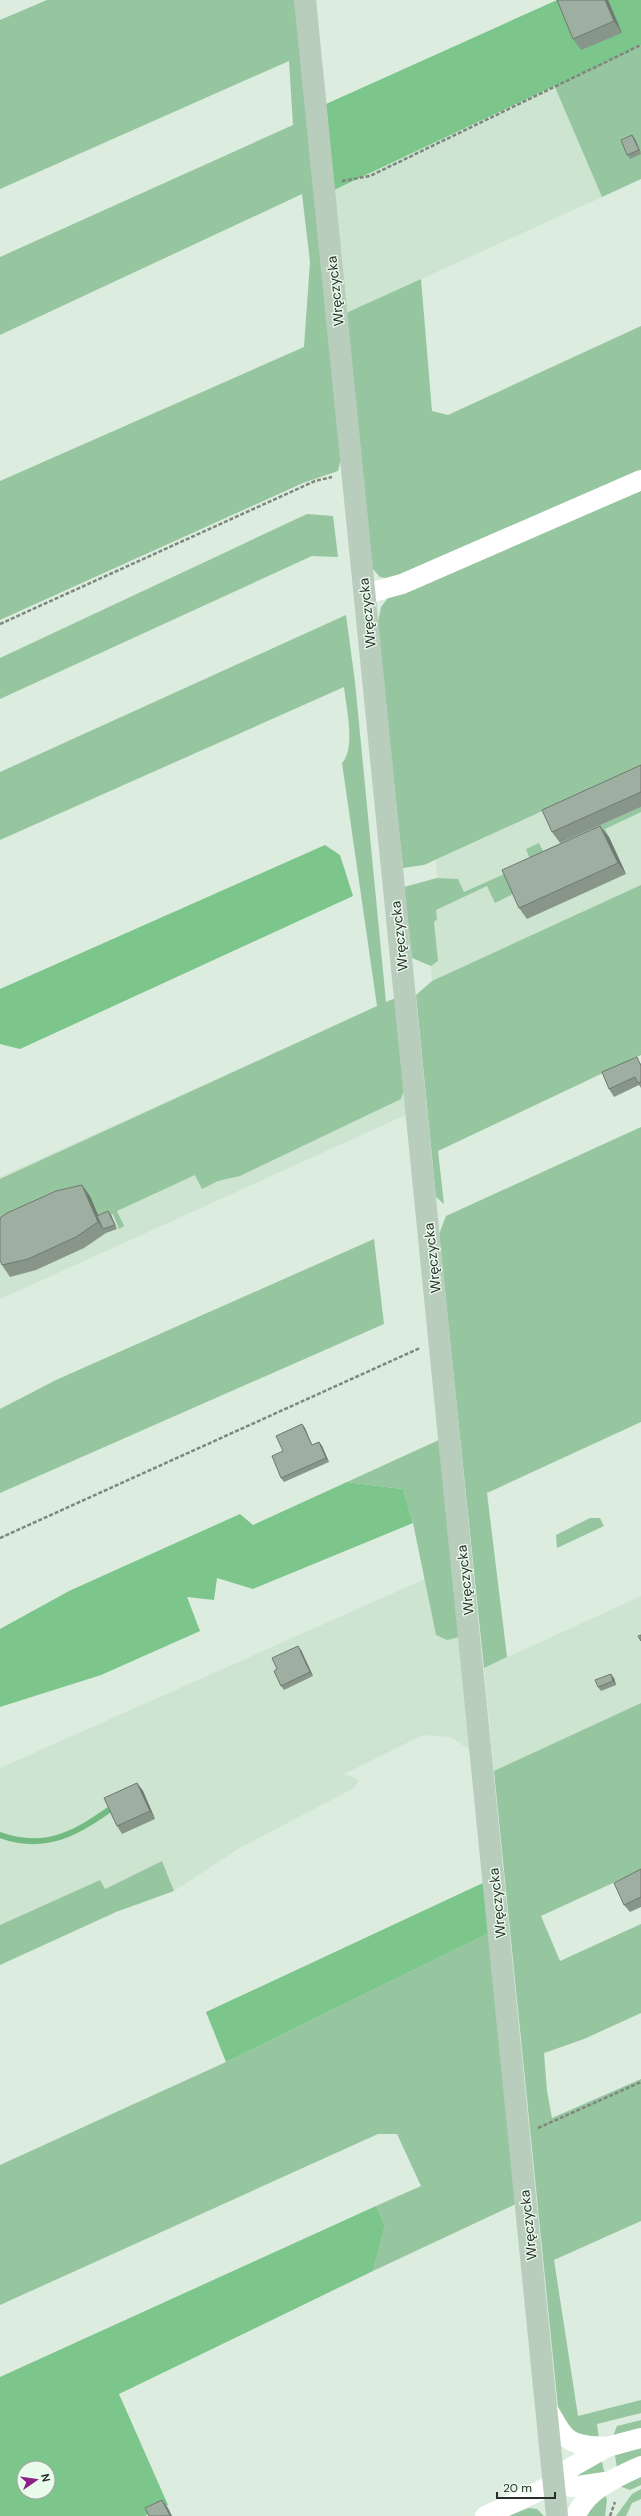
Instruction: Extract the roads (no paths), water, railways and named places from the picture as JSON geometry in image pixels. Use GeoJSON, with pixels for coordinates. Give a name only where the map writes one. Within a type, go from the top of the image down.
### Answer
{"type":"FeatureCollection","features":[{"type":"Feature","properties":{"kind":"main road","name":"Wręczycka"},"geometry":{"type":"LineString","coordinates":[[305,0],[354,474],[557,2516]]}},
{"type":"Feature","properties":{"kind":"street"},"geometry":{"type":"LineString","coordinates":[[365,594],[402,584],[641,480]]}},
{"type":"Feature","properties":{"kind":"street"},"geometry":{"type":"LineString","coordinates":[[546,2408],[562,2435],[575,2444],[607,2447]]}},
{"type":"Feature","properties":{"kind":"street"},"geometry":{"type":"LineString","coordinates":[[485,2516],[554,2484],[565,2470],[607,2447],[641,2438]]}},
{"type":"Feature","properties":{"kind":"street"},"geometry":{"type":"LineString","coordinates":[[576,2516],[586,2498],[611,2480],[641,2466]]}},
{"type":"Feature","properties":{"kind":"street"},"geometry":{"type":"LineString","coordinates":[[554,2484],[571,2487],[611,2480]]}},
{"type":"Feature","properties":{"kind":"waterway"},"geometry":{"type":"LineString","coordinates":[[0,1835],[17,1840],[47,1840],[75,1831],[116,1805]]}}]}
